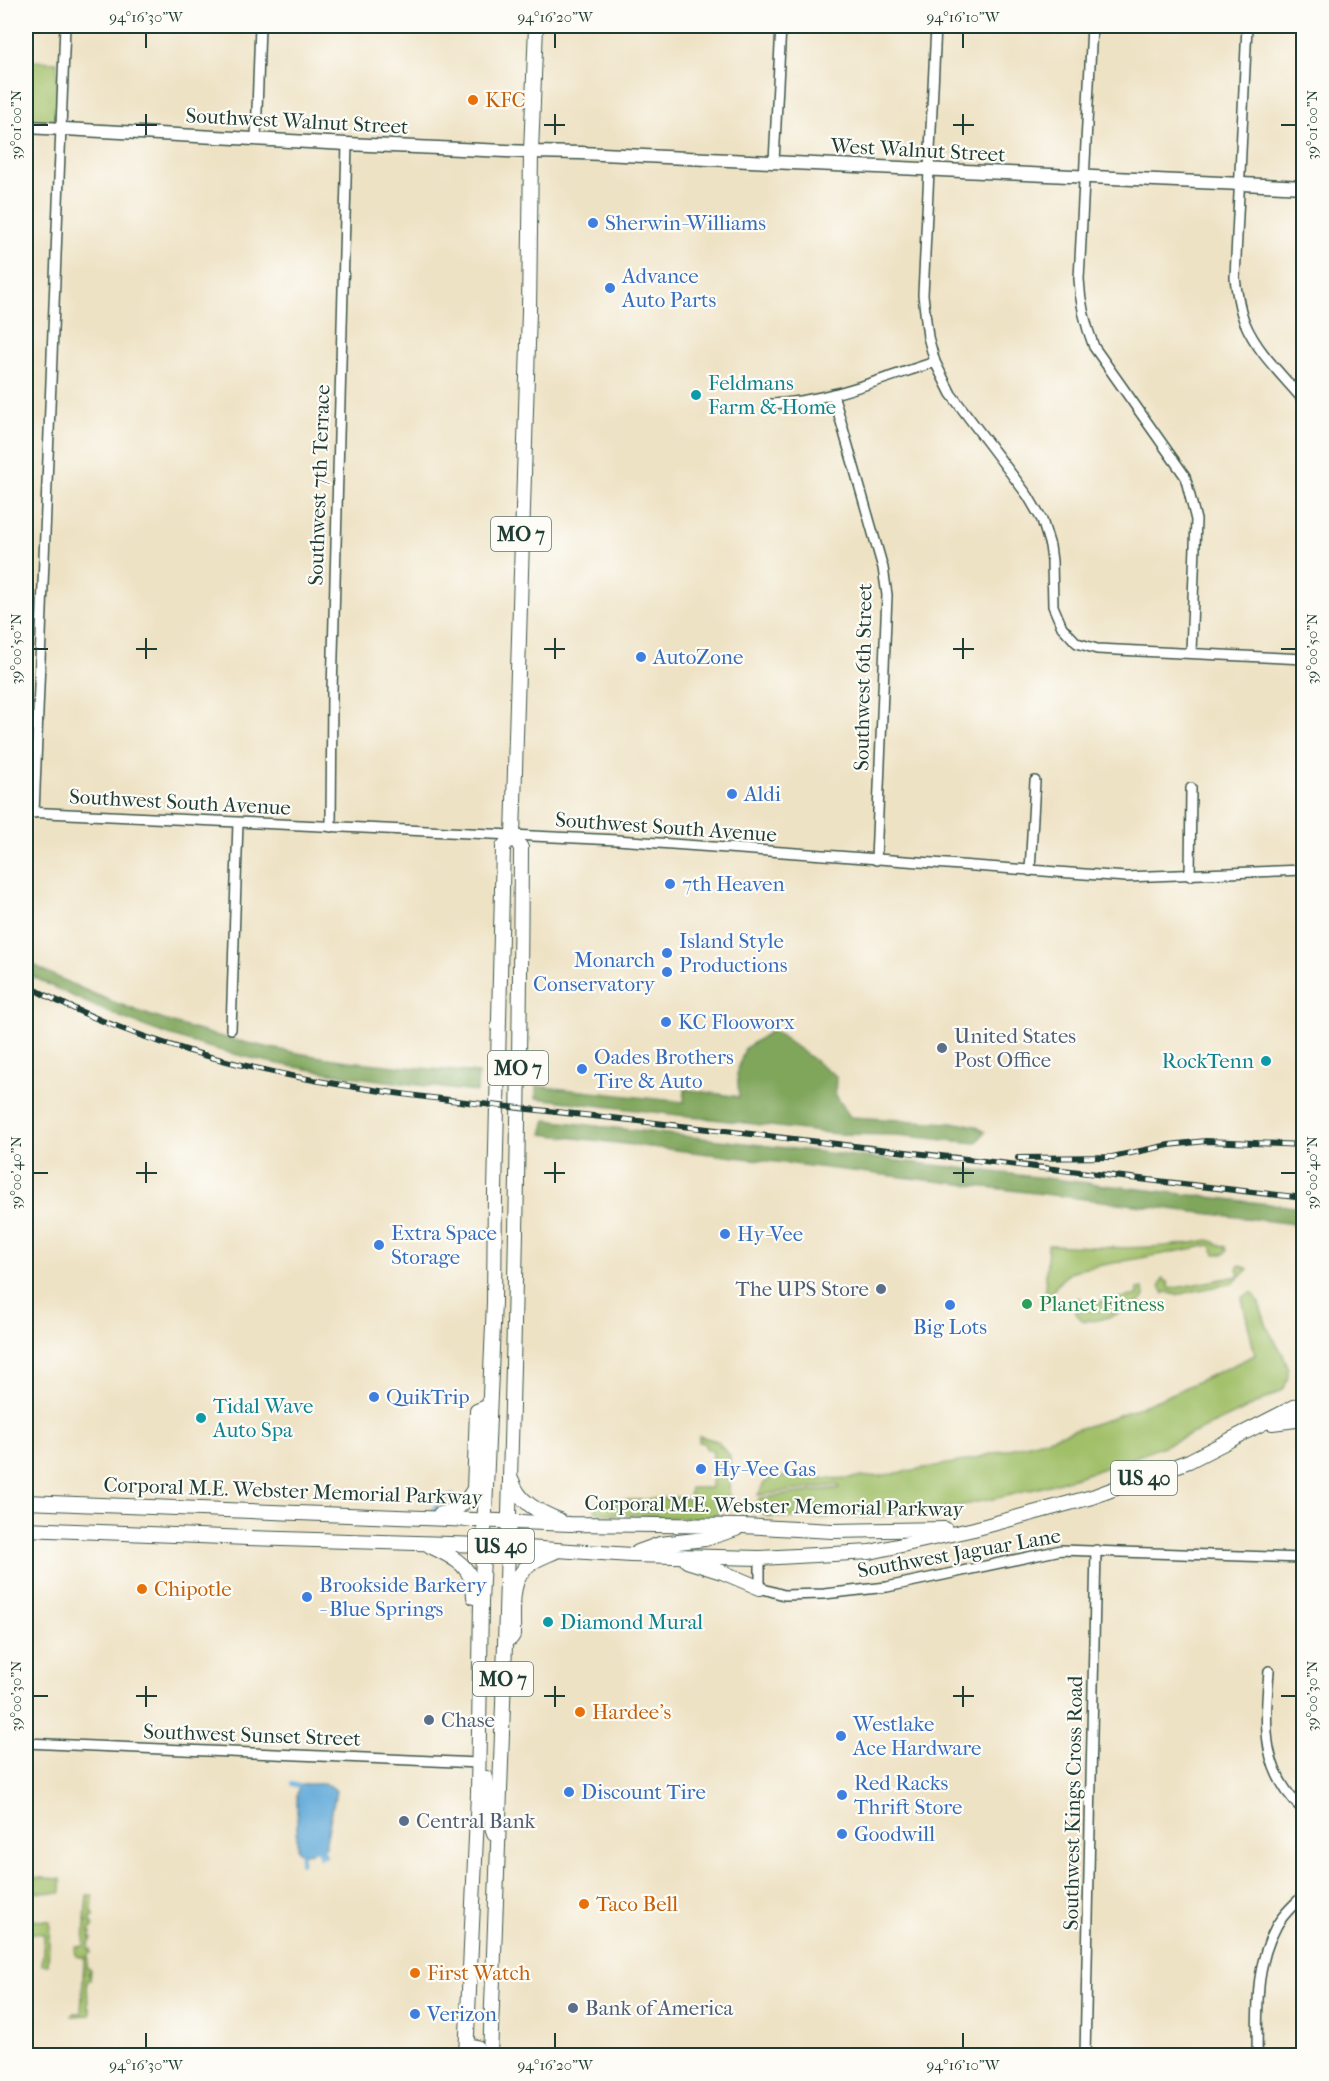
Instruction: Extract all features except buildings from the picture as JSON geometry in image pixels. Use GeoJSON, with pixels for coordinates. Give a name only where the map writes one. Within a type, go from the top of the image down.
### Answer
{"type":"FeatureCollection","features":[{"type":"Feature","properties":{"kind":"main road","name":"MO 7"},"geometry":{"type":"LineString","coordinates":[[490,2055],[510,1474],[520,924],[520,848],[513,835],[536,26]]}},
{"type":"Feature","properties":{"kind":"main road","name":"MO 7"},"geometry":{"type":"LineString","coordinates":[[466,2050],[478,1763],[483,1545],[494,1302],[503,847],[513,835]]}},
{"type":"Feature","properties":{"kind":"main road","name":"US 40"},"geometry":{"type":"LineString","coordinates":[[974,1529],[1092,1497],[1189,1461],[1304,1402]]}},
{"type":"Feature","properties":{"kind":"main road"},"geometry":{"type":"LineString","coordinates":[[420,1517],[454,1511],[474,1489],[477,1411],[489,1406]]}},
{"type":"Feature","properties":{"kind":"main road"},"geometry":{"type":"LineString","coordinates":[[1258,1425],[1304,1419]]}},
{"type":"Feature","properties":{"kind":"main road"},"geometry":{"type":"LineString","coordinates":[[510,1474],[517,1493],[525,1501],[543,1514],[570,1524]]}},
{"type":"Feature","properties":{"kind":"main road","name":"Corporal M.E. Webster Memorial Parkway"},"geometry":{"type":"LineString","coordinates":[[26,1502],[570,1524],[742,1526],[832,1531],[974,1529]]}},
{"type":"Feature","properties":{"kind":"main road"},"geometry":{"type":"LineString","coordinates":[[631,1555],[660,1544],[720,1535],[742,1526]]}},
{"type":"Feature","properties":{"kind":"main road","name":"Corporal M.E. Webster Memorial Parkway"},"geometry":{"type":"LineString","coordinates":[[26,1529],[483,1545],[631,1555],[760,1558],[870,1552],[974,1529]]}},
{"type":"Feature","properties":{"kind":"main road"},"geometry":{"type":"LineString","coordinates":[[425,1544],[457,1561],[469,1572],[474,1585],[474,1613],[480,1630]]}},
{"type":"Feature","properties":{"kind":"main road"},"geometry":{"type":"LineString","coordinates":[[504,1647],[513,1635],[517,1579],[521,1571],[531,1563],[559,1549]]}},
{"type":"Feature","properties":{"kind":"main road"},"geometry":{"type":"LineString","coordinates":[[659,1556],[698,1564],[760,1588]]}},
{"type":"Feature","properties":{"kind":"main road"},"geometry":{"type":"LineString","coordinates":[[478,1763],[484,1767],[492,1827],[498,1843]]}},
{"type":"Feature","properties":{"kind":"main road"},"geometry":{"type":"LineString","coordinates":[[466,2050],[477,2047],[479,2055]]}},
{"type":"Feature","properties":{"kind":"street"},"geometry":{"type":"LineString","coordinates":[[30,812],[65,26]]}},
{"type":"Feature","properties":{"kind":"street"},"geometry":{"type":"LineString","coordinates":[[256,138],[260,26]]}},
{"type":"Feature","properties":{"kind":"street"},"geometry":{"type":"LineString","coordinates":[[774,162],[781,26]]}},
{"type":"Feature","properties":{"kind":"street"},"geometry":{"type":"LineString","coordinates":[[936,26],[923,295],[928,337],[935,362],[951,394],[1028,496],[1041,520],[1051,554],[1053,606],[1062,627],[1077,643],[1097,648],[1304,658]]}},
{"type":"Feature","properties":{"kind":"street"},"geometry":{"type":"LineString","coordinates":[[1092,26],[1079,279],[1080,299],[1085,324],[1094,347],[1185,476],[1196,520],[1191,652]]}},
{"type":"Feature","properties":{"kind":"street"},"geometry":{"type":"LineString","coordinates":[[1247,26],[1235,278],[1238,305],[1245,325],[1258,347],[1304,401]]}},
{"type":"Feature","properties":{"kind":"street","name":"Southwest Walnut Street"},"geometry":{"type":"LineString","coordinates":[[26,127],[531,152]]}},
{"type":"Feature","properties":{"kind":"street","name":"Southwest 7th Terrace"},"geometry":{"type":"LineString","coordinates":[[331,827],[332,681],[347,144]]}},
{"type":"Feature","properties":{"kind":"street","name":"West Walnut Street"},"geometry":{"type":"LineString","coordinates":[[531,152],[1304,187]]}},
{"type":"Feature","properties":{"kind":"street"},"geometry":{"type":"LineString","coordinates":[[772,404],[796,403],[833,394],[935,362]]}},
{"type":"Feature","properties":{"kind":"street","name":"Southwest 6th Street"},"geometry":{"type":"LineString","coordinates":[[833,394],[883,568],[887,595],[876,860]]}},
{"type":"Feature","properties":{"kind":"street"},"geometry":{"type":"LineString","coordinates":[[1030,871],[1035,781]]}},
{"type":"Feature","properties":{"kind":"street"},"geometry":{"type":"LineString","coordinates":[[1190,876],[1191,788]]}},
{"type":"Feature","properties":{"kind":"street","name":"Southwest South Avenue"},"geometry":{"type":"LineString","coordinates":[[30,812],[633,841],[1126,877],[1304,870]]}},
{"type":"Feature","properties":{"kind":"street"},"geometry":{"type":"LineString","coordinates":[[231,1029],[238,823]]}},
{"type":"Feature","properties":{"kind":"street","name":"Southwest Jaguar Lane"},"geometry":{"type":"LineString","coordinates":[[760,1588],[784,1595],[824,1594],[887,1587],[1061,1550],[1304,1558]]}},
{"type":"Feature","properties":{"kind":"street","name":"Southwest Kings Cross Road"},"geometry":{"type":"LineString","coordinates":[[1085,2055],[1096,1550]]}},
{"type":"Feature","properties":{"kind":"street"},"geometry":{"type":"LineString","coordinates":[[760,1558],[760,1588]]}},
{"type":"Feature","properties":{"kind":"street"},"geometry":{"type":"LineString","coordinates":[[1269,1671],[1266,1741],[1280,1781],[1304,1811]]}},
{"type":"Feature","properties":{"kind":"street","name":"Southwest Sunset Street"},"geometry":{"type":"LineString","coordinates":[[26,1743],[478,1763]]}},
{"type":"Feature","properties":{"kind":"street"},"geometry":{"type":"LineString","coordinates":[[1257,2055],[1259,1976],[1264,1955],[1276,1925],[1304,1895]]}},
{"type":"Feature","properties":{"kind":"green space"},"geometry":{"type":"Polygon","coordinates":[[[26,61],[57,62],[58,114],[50,122],[26,120],[26,61]]]}},
{"type":"Feature","properties":{"kind":"green space"},"geometry":{"type":"Polygon","coordinates":[[[26,961],[101,997],[179,1025],[300,1054],[375,1064],[478,1073],[477,1092],[321,1071],[269,1062],[206,1047],[144,1026],[55,988],[26,973],[26,961]]]}},
{"type":"Feature","properties":{"kind":"green space"},"geometry":{"type":"Polygon","coordinates":[[[773,1030],[836,1076],[835,1094],[850,1117],[966,1124],[985,1132],[976,1143],[896,1135],[837,1134],[536,1098],[536,1086],[684,1102],[685,1089],[739,1097],[737,1072],[745,1048],[773,1030]]]}},
{"type":"Feature","properties":{"kind":"green space"},"geometry":{"type":"Polygon","coordinates":[[[546,1120],[1303,1208],[1303,1225],[542,1134],[546,1120]]]}},
{"type":"Feature","properties":{"kind":"green space"},"geometry":{"type":"Polygon","coordinates":[[[1209,1240],[1226,1247],[1227,1251],[1224,1254],[1215,1254],[1211,1245],[1076,1270],[1058,1283],[1052,1292],[1049,1304],[1044,1303],[1048,1245],[1149,1247],[1209,1240]]]}},
{"type":"Feature","properties":{"kind":"green space"},"geometry":{"type":"Polygon","coordinates":[[[1240,1265],[1248,1269],[1233,1283],[1176,1295],[1166,1292],[1164,1294],[1160,1286],[1163,1279],[1168,1282],[1170,1289],[1239,1276],[1237,1268],[1240,1265]]]}},
{"type":"Feature","properties":{"kind":"green space"},"geometry":{"type":"Polygon","coordinates":[[[1143,1288],[1144,1296],[1141,1300],[1109,1317],[1085,1322],[1076,1312],[1075,1305],[1078,1298],[1081,1299],[1083,1305],[1138,1295],[1137,1289],[1143,1288]]]}},
{"type":"Feature","properties":{"kind":"green space"},"geometry":{"type":"Polygon","coordinates":[[[1253,1293],[1256,1297],[1268,1329],[1285,1358],[1287,1381],[1283,1390],[1190,1435],[1094,1471],[1046,1486],[946,1508],[894,1515],[832,1518],[771,1517],[762,1514],[759,1509],[758,1500],[761,1498],[839,1488],[838,1485],[758,1495],[764,1483],[775,1476],[831,1479],[879,1476],[965,1461],[1044,1440],[1106,1420],[1160,1399],[1255,1355],[1242,1298],[1253,1293]]]}},
{"type":"Feature","properties":{"kind":"green space"},"geometry":{"type":"Polygon","coordinates":[[[699,1436],[717,1441],[730,1456],[729,1498],[720,1513],[707,1519],[605,1514],[595,1511],[596,1504],[604,1498],[607,1500],[639,1500],[685,1497],[685,1500],[689,1500],[690,1488],[711,1488],[713,1451],[707,1450],[704,1443],[699,1442],[699,1436]]]}},
{"type":"Feature","properties":{"kind":"green space"},"geometry":{"type":"Polygon","coordinates":[[[26,1877],[61,1879],[61,1893],[26,1892],[26,1877]]]}},
{"type":"Feature","properties":{"kind":"green space"},"geometry":{"type":"Polygon","coordinates":[[[87,1895],[93,1895],[92,1913],[94,1914],[94,1917],[91,1917],[93,1927],[90,1930],[92,1933],[90,1938],[92,1938],[88,1949],[91,1949],[91,1953],[88,1954],[87,1968],[90,1969],[88,1973],[90,1980],[87,1981],[90,2015],[72,2016],[73,2013],[81,2013],[86,1958],[76,1956],[75,1947],[84,1946],[87,1895]]]}},
{"type":"Feature","properties":{"kind":"green space"},"geometry":{"type":"Polygon","coordinates":[[[29,1920],[50,1921],[48,1965],[42,1965],[44,1934],[31,1933],[29,1920]]]}},
{"type":"Feature","properties":{"kind":"water"},"geometry":{"type":"Polygon","coordinates":[[[327,1785],[336,1791],[325,1846],[303,1853],[297,1850],[297,1794],[299,1786],[327,1785]]]}},
{"type":"Feature","properties":{"kind":"waterway"},"geometry":{"type":"LineString","coordinates":[[433,1511],[441,1501],[453,1495]]}},
{"type":"Feature","properties":{"kind":"waterway"},"geometry":{"type":"LineString","coordinates":[[292,1784],[299,1786]]}},
{"type":"Feature","properties":{"kind":"waterway"},"geometry":{"type":"LineString","coordinates":[[322,1848],[325,1856]]}},
{"type":"Feature","properties":{"kind":"waterway"},"geometry":{"type":"LineString","coordinates":[[318,1850],[321,1858]]}},
{"type":"Feature","properties":{"kind":"waterway"},"geometry":{"type":"LineString","coordinates":[[301,1863],[302,1853]]}},
{"type":"Feature","properties":{"kind":"railway"},"geometry":{"type":"LineString","coordinates":[[26,985],[99,1019],[174,1046],[251,1067],[329,1083],[488,1105],[1304,1198]]}},
{"type":"Feature","properties":{"kind":"railway"},"geometry":{"type":"LineString","coordinates":[[1018,1158],[1112,1157],[1169,1145],[1206,1141],[1304,1145]]}},
{"type":"Feature","properties":{"kind":"place","name":"KFC"},"geometry":{"type":"Point","coordinates":[473,100]}},
{"type":"Feature","properties":{"kind":"place","name":"Sherwin-Williams"},"geometry":{"type":"Point","coordinates":[593,223]}},
{"type":"Feature","properties":{"kind":"place","name":"Advance Auto Parts"},"geometry":{"type":"Point","coordinates":[610,288]}},
{"type":"Feature","properties":{"kind":"place","name":"Feldmans Farm & Home"},"geometry":{"type":"Point","coordinates":[696,395]}},
{"type":"Feature","properties":{"kind":"place","name":"AutoZone"},"geometry":{"type":"Point","coordinates":[641,657]}},
{"type":"Feature","properties":{"kind":"place","name":"Aldi"},"geometry":{"type":"Point","coordinates":[732,794]}},
{"type":"Feature","properties":{"kind":"place","name":"7th Heaven"},"geometry":{"type":"Point","coordinates":[670,884]}},
{"type":"Feature","properties":{"kind":"place","name":"Island Style Productions"},"geometry":{"type":"Point","coordinates":[667,953]}},
{"type":"Feature","properties":{"kind":"place","name":"Monarch Conservatory"},"geometry":{"type":"Point","coordinates":[667,972]}},
{"type":"Feature","properties":{"kind":"place","name":"KC Flooworx"},"geometry":{"type":"Point","coordinates":[666,1022]}},
{"type":"Feature","properties":{"kind":"place","name":"United States Post Office"},"geometry":{"type":"Point","coordinates":[942,1048]}},
{"type":"Feature","properties":{"kind":"place","name":"RockTenn"},"geometry":{"type":"Point","coordinates":[1266,1061]}},
{"type":"Feature","properties":{"kind":"place","name":"Oades Brothers Tire & Auto"},"geometry":{"type":"Point","coordinates":[582,1069]}},
{"type":"Feature","properties":{"kind":"place","name":"Hy-Vee"},"geometry":{"type":"Point","coordinates":[725,1234]}},
{"type":"Feature","properties":{"kind":"place","name":"Extra Space Storage"},"geometry":{"type":"Point","coordinates":[379,1245]}},
{"type":"Feature","properties":{"kind":"place","name":"The UPS Store"},"geometry":{"type":"Point","coordinates":[881,1289]}},
{"type":"Feature","properties":{"kind":"place","name":"Planet Fitness"},"geometry":{"type":"Point","coordinates":[1027,1304]}},
{"type":"Feature","properties":{"kind":"place","name":"Big Lots"},"geometry":{"type":"Point","coordinates":[950,1305]}},
{"type":"Feature","properties":{"kind":"place","name":"QuikTrip"},"geometry":{"type":"Point","coordinates":[374,1397]}},
{"type":"Feature","properties":{"kind":"place","name":"Tidal Wave Auto Spa"},"geometry":{"type":"Point","coordinates":[201,1418]}},
{"type":"Feature","properties":{"kind":"place","name":"Hy-Vee Gas"},"geometry":{"type":"Point","coordinates":[701,1469]}},
{"type":"Feature","properties":{"kind":"place","name":"Chipotle"},"geometry":{"type":"Point","coordinates":[142,1589]}},
{"type":"Feature","properties":{"kind":"place","name":"Brookside Barkery - Blue Springs"},"geometry":{"type":"Point","coordinates":[307,1597]}},
{"type":"Feature","properties":{"kind":"place","name":"Diamond Mural"},"geometry":{"type":"Point","coordinates":[548,1622]}},
{"type":"Feature","properties":{"kind":"place","name":"Hardee's"},"geometry":{"type":"Point","coordinates":[580,1712]}},
{"type":"Feature","properties":{"kind":"place","name":"Chase"},"geometry":{"type":"Point","coordinates":[429,1720]}},
{"type":"Feature","properties":{"kind":"place","name":"Westlake Ace Hardware"},"geometry":{"type":"Point","coordinates":[841,1736]}},
{"type":"Feature","properties":{"kind":"place","name":"Discount Tire"},"geometry":{"type":"Point","coordinates":[569,1792]}},
{"type":"Feature","properties":{"kind":"place","name":"Red Racks Thrift Store"},"geometry":{"type":"Point","coordinates":[842,1795]}},
{"type":"Feature","properties":{"kind":"place","name":"Central Bank"},"geometry":{"type":"Point","coordinates":[404,1821]}},
{"type":"Feature","properties":{"kind":"place","name":"Goodwill"},"geometry":{"type":"Point","coordinates":[842,1834]}},
{"type":"Feature","properties":{"kind":"place","name":"Taco Bell"},"geometry":{"type":"Point","coordinates":[584,1904]}},
{"type":"Feature","properties":{"kind":"place","name":"First Watch"},"geometry":{"type":"Point","coordinates":[415,1973]}},
{"type":"Feature","properties":{"kind":"place","name":"Bank of America"},"geometry":{"type":"Point","coordinates":[573,2008]}},
{"type":"Feature","properties":{"kind":"place","name":"Verizon"},"geometry":{"type":"Point","coordinates":[415,2014]}}]}
